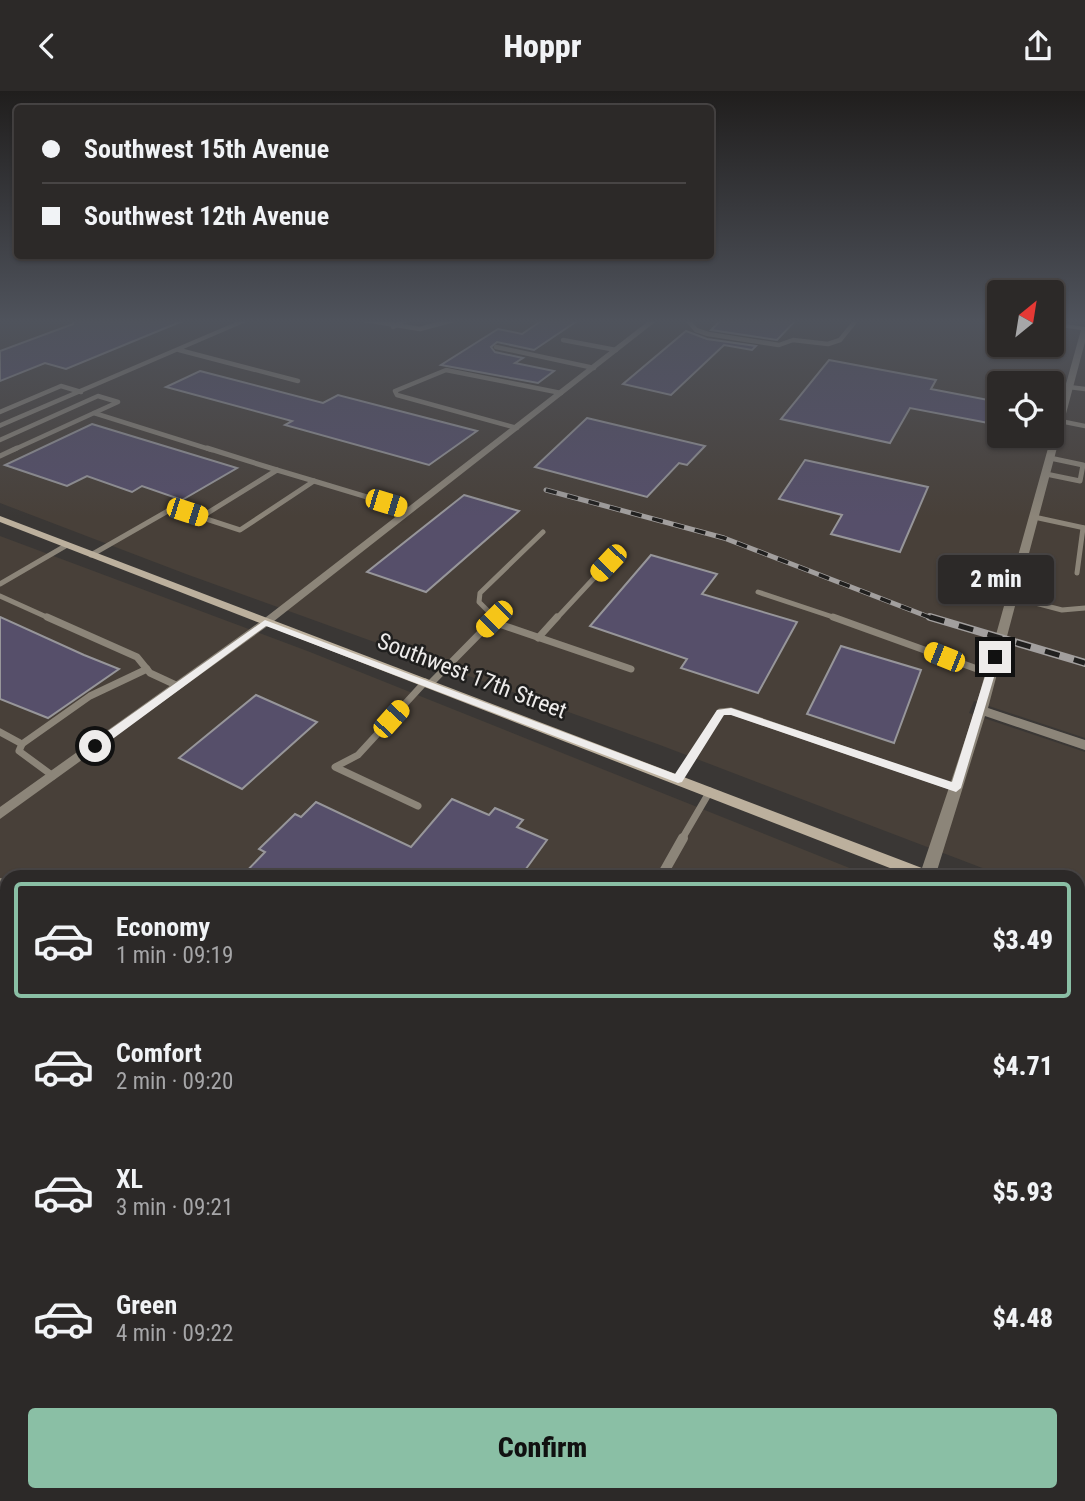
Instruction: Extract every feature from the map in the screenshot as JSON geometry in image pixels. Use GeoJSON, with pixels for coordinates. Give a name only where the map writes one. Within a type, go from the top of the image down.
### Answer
{"type":"FeatureCollection","features":[{"type":"Feature","properties":{"kind":"main road","name":"Southwest 17th Street"},"geometry":{"type":"LineString","coordinates":[[0,519],[910,870]]}},
{"type":"Feature","properties":{"kind":"street"},"geometry":{"type":"LineString","coordinates":[[0,426],[98,385]]}},
{"type":"Feature","properties":{"kind":"street"},"geometry":{"type":"LineString","coordinates":[[0,814],[265,623],[571,385]]}},
{"type":"Feature","properties":{"kind":"street"},"geometry":{"type":"LineString","coordinates":[[1064,406],[1069,387]]}},
{"type":"Feature","properties":{"kind":"street"},"geometry":{"type":"LineString","coordinates":[[930,870],[981,710],[1053,448]]}},
{"type":"Feature","properties":{"kind":"street"},"geometry":{"type":"LineString","coordinates":[[981,710],[1085,745]]}},
{"type":"Feature","properties":{"kind":"lane"},"geometry":{"type":"LineString","coordinates":[[411,385],[396,391],[397,395],[517,428]]}},
{"type":"Feature","properties":{"kind":"lane"},"geometry":{"type":"LineString","coordinates":[[520,385],[561,393]]}},
{"type":"Feature","properties":{"kind":"lane"},"geometry":{"type":"LineString","coordinates":[[0,412],[61,386],[81,392]]}},
{"type":"Feature","properties":{"kind":"lane"},"geometry":{"type":"LineString","coordinates":[[1069,387],[1085,389]]}},
{"type":"Feature","properties":{"kind":"lane"},"geometry":{"type":"LineString","coordinates":[[0,440],[98,396],[118,402],[0,456]]}},
{"type":"Feature","properties":{"kind":"lane"},"geometry":{"type":"LineString","coordinates":[[15,406],[43,421]]}},
{"type":"Feature","properties":{"kind":"lane"},"geometry":{"type":"LineString","coordinates":[[94,413],[410,510]]}},
{"type":"Feature","properties":{"kind":"lane"},"geometry":{"type":"LineString","coordinates":[[1064,422],[1085,426]]}},
{"type":"Feature","properties":{"kind":"lane"},"geometry":{"type":"LineString","coordinates":[[1046,474],[1082,481],[1084,465],[1050,458]]}},
{"type":"Feature","properties":{"kind":"lane"},"geometry":{"type":"LineString","coordinates":[[201,517],[277,470]]}},
{"type":"Feature","properties":{"kind":"lane"},"geometry":{"type":"LineString","coordinates":[[91,555],[173,508],[240,530],[314,481]]}},
{"type":"Feature","properties":{"kind":"lane"},"geometry":{"type":"LineString","coordinates":[[1034,517],[1084,528],[1077,573]]}},
{"type":"Feature","properties":{"kind":"lane"},"geometry":{"type":"LineString","coordinates":[[543,532],[480,593],[479,602],[494,619],[538,638],[631,669]]}},
{"type":"Feature","properties":{"kind":"lane"},"geometry":{"type":"LineString","coordinates":[[0,583],[67,545]]}},
{"type":"Feature","properties":{"kind":"lane"},"geometry":{"type":"LineString","coordinates":[[538,638],[608,563]]}},
{"type":"Feature","properties":{"kind":"lane"},"geometry":{"type":"LineString","coordinates":[[758,593],[902,640],[991,674]]}},
{"type":"Feature","properties":{"kind":"lane"},"geometry":{"type":"LineString","coordinates":[[0,596],[137,657],[147,669],[178,686]]}},
{"type":"Feature","properties":{"kind":"lane"},"geometry":{"type":"LineString","coordinates":[[1012,597],[1062,610],[1085,608]]}},
{"type":"Feature","properties":{"kind":"lane"},"geometry":{"type":"LineString","coordinates":[[418,806],[335,767],[358,755],[494,619]]}},
{"type":"Feature","properties":{"kind":"lane"},"geometry":{"type":"LineString","coordinates":[[53,776],[19,751],[22,744],[90,696],[147,669]]}},
{"type":"Feature","properties":{"kind":"lane"},"geometry":{"type":"LineString","coordinates":[[678,779],[720,712],[731,711],[956,788]]}},
{"type":"Feature","properties":{"kind":"lane"},"geometry":{"type":"LineString","coordinates":[[0,732],[22,744]]}},
{"type":"Feature","properties":{"kind":"lane"},"geometry":{"type":"LineString","coordinates":[[664,870],[710,792]]}},
{"type":"Feature","properties":{"kind":"shaded area"},"geometry":{"type":"Polygon","coordinates":[[[0,385],[987,385],[987,448],[1064,448],[1064,385],[1085,385],[1085,738],[974,701],[969,713],[1085,752],[1085,870],[988,870],[660,745],[186,574],[0,503],[0,385]]]}},
{"type":"Feature","properties":{"kind":"shaded area"},"geometry":{"type":"Polygon","coordinates":[[[0,536],[310,652],[855,870],[0,870],[0,536]]]}},
{"type":"Feature","properties":{"kind":"building"},"geometry":{"type":"Polygon","coordinates":[[[253,385],[323,403],[338,395],[477,431],[429,465],[285,425],[292,421],[166,387],[253,385]]]}},
{"type":"Feature","properties":{"kind":"building"},"geometry":{"type":"Polygon","coordinates":[[[626,385],[682,385],[671,395],[626,385]]]}},
{"type":"Feature","properties":{"kind":"building"},"geometry":{"type":"Polygon","coordinates":[[[809,385],[933,385],[931,389],[987,400],[987,423],[910,408],[890,443],[781,419],[809,385]]]}},
{"type":"Feature","properties":{"kind":"building"},"geometry":{"type":"Polygon","coordinates":[[[587,418],[705,446],[687,465],[679,463],[647,497],[535,467],[587,418]]]}},
{"type":"Feature","properties":{"kind":"building"},"geometry":{"type":"Polygon","coordinates":[[[92,424],[237,468],[182,500],[142,486],[132,492],[87,476],[67,486],[5,465],[92,424]]]}},
{"type":"Feature","properties":{"kind":"building"},"geometry":{"type":"Polygon","coordinates":[[[805,460],[928,487],[900,552],[831,534],[842,515],[779,499],[805,460]]]}},
{"type":"Feature","properties":{"kind":"building"},"geometry":{"type":"Polygon","coordinates":[[[464,495],[519,511],[426,592],[367,572],[464,495]]]}},
{"type":"Feature","properties":{"kind":"building"},"geometry":{"type":"Polygon","coordinates":[[[651,555],[717,574],[702,594],[797,622],[758,693],[681,668],[687,659],[590,626],[651,555]]]}},
{"type":"Feature","properties":{"kind":"building"},"geometry":{"type":"Polygon","coordinates":[[[0,617],[119,669],[48,718],[0,699],[0,617]]]}},
{"type":"Feature","properties":{"kind":"building"},"geometry":{"type":"Polygon","coordinates":[[[841,646],[921,670],[894,743],[807,714],[841,646]]]}},
{"type":"Feature","properties":{"kind":"building"},"geometry":{"type":"Polygon","coordinates":[[[256,695],[317,722],[242,789],[179,758],[256,695]]]}},
{"type":"Feature","properties":{"kind":"building"},"geometry":{"type":"Polygon","coordinates":[[[452,799],[489,815],[495,808],[523,820],[517,827],[547,840],[525,870],[248,870],[265,852],[259,849],[295,814],[301,817],[316,802],[411,847],[452,799]]]}},
{"type":"Feature","properties":{"kind":"railway"},"geometry":{"type":"LineString","coordinates":[[546,490],[724,538],[934,619]]}},
{"type":"Feature","properties":{"kind":"railway"},"geometry":{"type":"LineString","coordinates":[[930,617],[1085,663]]}},
{"type":"Feature","properties":{"kind":"route"},"geometry":{"type":"LineString","coordinates":[[95,746],[265,623],[678,779],[720,712],[731,711],[956,788],[995,657]]}}]}
